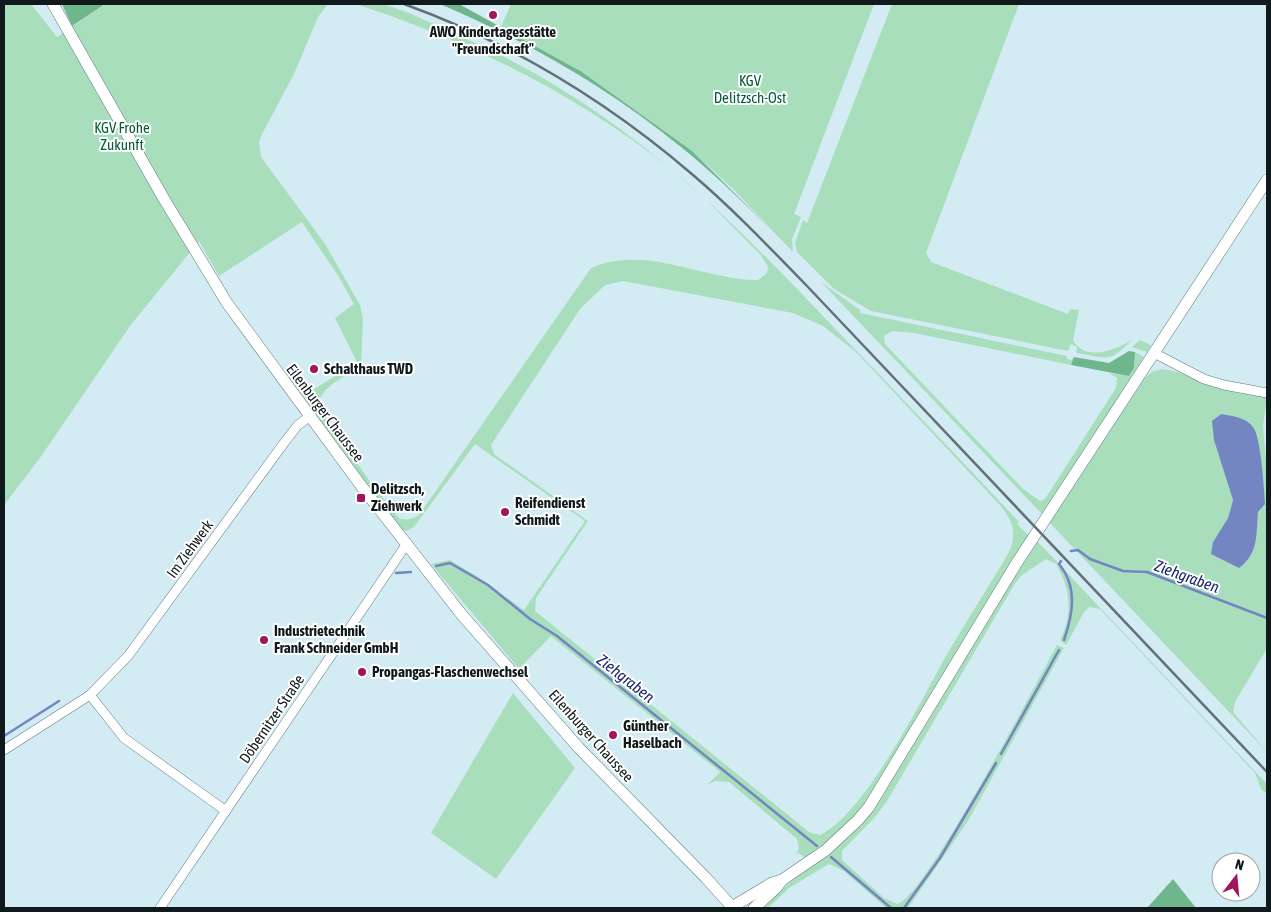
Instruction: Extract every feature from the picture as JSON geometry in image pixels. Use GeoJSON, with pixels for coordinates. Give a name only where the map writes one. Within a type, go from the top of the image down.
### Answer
{"type":"FeatureCollection","features":[{"type":"Feature","properties":{"kind":"street","name":"Eilenburger Chaussee"},"geometry":{"type":"LineString","coordinates":[[54,4],[164,199],[227,303],[309,417],[462,615],[579,748],[706,878],[732,908]]}},
{"type":"Feature","properties":{"kind":"street"},"geometry":{"type":"LineString","coordinates":[[754,908],[782,880],[836,842],[858,820],[882,789],[1003,586],[1267,180]]}},
{"type":"Feature","properties":{"kind":"street"},"geometry":{"type":"LineString","coordinates":[[1154,353],[1204,379],[1224,385],[1267,393]]}},
{"type":"Feature","properties":{"kind":"street","name":"Im Ziehwerk"},"geometry":{"type":"LineString","coordinates":[[4,750],[90,695],[128,656],[298,425],[309,417]]}},
{"type":"Feature","properties":{"kind":"street","name":"Döbernitzer Straße"},"geometry":{"type":"LineString","coordinates":[[160,908],[406,544]]}},
{"type":"Feature","properties":{"kind":"street"},"geometry":{"type":"LineString","coordinates":[[90,695],[124,738],[226,811]]}},
{"type":"Feature","properties":{"kind":"street"},"geometry":{"type":"LineString","coordinates":[[732,908],[772,883],[782,880]]}},
{"type":"Feature","properties":{"kind":"green space"},"geometry":{"type":"Polygon","coordinates":[[[379,3],[392,7],[462,37],[519,65],[572,96],[622,130],[669,168],[598,117],[521,73],[440,35],[356,4],[379,3]]]}},
{"type":"Feature","properties":{"kind":"green space","name":"KGV Frohe Zukunft"},"geometry":{"type":"Polygon","coordinates":[[[4,4],[31,4],[57,37],[105,4],[328,4],[318,17],[294,74],[259,143],[261,157],[325,244],[360,305],[363,319],[361,363],[327,388],[319,401],[319,409],[369,480],[399,518],[409,519],[419,515],[591,268],[612,262],[633,260],[654,261],[737,278],[758,280],[767,273],[768,267],[761,255],[707,201],[801,292],[1019,522],[1017,524],[1029,536],[862,810],[837,835],[807,857],[804,857],[799,853],[796,854],[799,849],[797,839],[729,782],[715,781],[707,785],[720,772],[551,636],[519,669],[431,564],[450,560],[481,579],[524,610],[585,521],[475,444],[414,527],[406,531],[401,529],[284,375],[287,371],[305,395],[357,362],[335,318],[354,304],[339,277],[302,222],[219,276],[199,241],[130,326],[40,458],[4,505],[4,4]],[[623,281],[605,285],[580,309],[491,445],[494,454],[588,521],[536,598],[535,611],[809,832],[820,835],[838,822],[856,803],[875,778],[1008,554],[1013,540],[1013,533],[1011,522],[999,504],[856,352],[823,326],[793,313],[623,281]]]}},
{"type":"Feature","properties":{"kind":"green space"},"geometry":{"type":"Polygon","coordinates":[[[62,4],[105,4],[72,26],[62,4]]]}},
{"type":"Feature","properties":{"kind":"green space"},"geometry":{"type":"Polygon","coordinates":[[[440,4],[459,4],[582,72],[692,151],[784,242],[694,158],[625,105],[535,50],[440,4]]]}},
{"type":"Feature","properties":{"kind":"green space","name":"KGV Delitzsch-Ost"},"geometry":{"type":"Polygon","coordinates":[[[511,4],[874,4],[794,214],[801,217],[792,239],[793,252],[735,191],[692,151],[582,72],[501,27],[511,4]]]}},
{"type":"Feature","properties":{"kind":"green space"},"geometry":{"type":"Polygon","coordinates":[[[892,4],[1019,4],[926,253],[931,262],[1068,314],[1070,309],[1079,310],[1073,340],[1078,347],[1085,351],[1102,352],[1111,350],[1133,339],[1113,356],[1102,357],[1076,353],[1077,347],[1071,344],[1068,351],[871,311],[834,289],[797,252],[795,243],[803,220],[807,223],[892,4]]]}},
{"type":"Feature","properties":{"kind":"green space"},"geometry":{"type":"Polygon","coordinates":[[[669,168],[683,179],[707,201],[669,168]]]}},
{"type":"Feature","properties":{"kind":"green space"},"geometry":{"type":"Polygon","coordinates":[[[821,282],[860,310],[860,313],[1067,356],[1067,359],[1071,360],[1074,357],[1071,365],[914,333],[892,331],[884,336],[885,344],[1023,489],[1040,501],[1045,499],[1116,388],[1117,378],[1109,373],[1129,376],[1134,368],[1135,352],[1144,357],[1043,515],[821,282]]]}},
{"type":"Feature","properties":{"kind":"green space"},"geometry":{"type":"Polygon","coordinates":[[[1140,340],[1151,345],[1147,352],[1132,347],[1140,340]]]}},
{"type":"Feature","properties":{"kind":"green space"},"geometry":{"type":"Polygon","coordinates":[[[1129,351],[1135,352],[1134,368],[1129,376],[1071,365],[1074,357],[1109,363],[1129,351]]]}},
{"type":"Feature","properties":{"kind":"green space"},"geometry":{"type":"Polygon","coordinates":[[[1162,369],[1178,372],[1223,389],[1267,397],[1263,425],[1267,471],[1267,648],[1235,702],[1233,712],[1267,752],[1049,522],[1145,378],[1152,372],[1162,369]],[[1233,500],[1228,518],[1213,542],[1257,522],[1258,512],[1233,500]]]}},
{"type":"Feature","properties":{"kind":"green space"},"geometry":{"type":"Polygon","coordinates":[[[1037,541],[1267,784],[1267,794],[1261,789],[1255,773],[1100,609],[1089,607],[1084,612],[1066,645],[1060,640],[1067,621],[1067,592],[1056,564],[1046,559],[1022,575],[1014,585],[887,801],[876,816],[842,851],[842,860],[884,898],[897,904],[911,893],[954,830],[980,786],[1057,645],[1064,648],[968,821],[908,908],[886,908],[844,871],[829,864],[789,888],[768,908],[760,908],[869,815],[1037,541]]]}},
{"type":"Feature","properties":{"kind":"green space"},"geometry":{"type":"Polygon","coordinates":[[[513,693],[575,768],[496,879],[431,833],[513,693]]]}},
{"type":"Feature","properties":{"kind":"green space"},"geometry":{"type":"Polygon","coordinates":[[[1173,879],[1196,908],[1147,908],[1173,879]]]}},
{"type":"Feature","properties":{"kind":"water"},"geometry":{"type":"Polygon","coordinates":[[[1221,414],[1242,419],[1253,427],[1258,441],[1262,464],[1265,504],[1258,512],[1253,549],[1250,556],[1239,568],[1211,554],[1213,542],[1228,518],[1233,500],[1214,440],[1212,421],[1221,414]]]}},
{"type":"Feature","properties":{"kind":"waterway","name":"Ziehgraben"},"geometry":{"type":"LineString","coordinates":[[1071,551],[1078,550],[1090,559],[1123,571],[1147,572],[1267,618]]}},
{"type":"Feature","properties":{"kind":"waterway","name":"Ziehgraben"},"geometry":{"type":"LineString","coordinates":[[1061,561],[1059,564],[1069,582],[1072,601],[1070,620],[1064,640]]}},
{"type":"Feature","properties":{"kind":"waterway","name":"Ziehgraben"},"geometry":{"type":"LineString","coordinates":[[436,566],[450,563],[488,585],[530,619],[557,636],[817,846]]}},
{"type":"Feature","properties":{"kind":"waterway","name":"Ziehgraben"},"geometry":{"type":"LineString","coordinates":[[396,573],[411,572]]}},
{"type":"Feature","properties":{"kind":"waterway","name":"Ziehgraben"},"geometry":{"type":"LineString","coordinates":[[1001,754],[1059,650]]}},
{"type":"Feature","properties":{"kind":"waterway"},"geometry":{"type":"LineString","coordinates":[[4,736],[59,701]]}},
{"type":"Feature","properties":{"kind":"waterway","name":"Ziehgraben"},"geometry":{"type":"LineString","coordinates":[[904,908],[940,858],[996,763]]}},
{"type":"Feature","properties":{"kind":"waterway","name":"Ziehgraben"},"geometry":{"type":"LineString","coordinates":[[831,857],[891,908]]}},
{"type":"Feature","properties":{"kind":"railway"},"geometry":{"type":"LineString","coordinates":[[404,4],[482,36],[556,76],[627,123],[708,188],[807,286],[1267,772]]}},
{"type":"Feature","properties":{"kind":"place","name":"AWO Kindertagesstätte \"Freundschaft\""},"geometry":{"type":"Point","coordinates":[493,15]}},
{"type":"Feature","properties":{"kind":"place","name":"Schalthaus TWD"},"geometry":{"type":"Point","coordinates":[314,369]}},
{"type":"Feature","properties":{"kind":"place","name":"Delitzsch, Ziehwerk"},"geometry":{"type":"Point","coordinates":[361,498]}},
{"type":"Feature","properties":{"kind":"place","name":"Reifendienst Schmidt"},"geometry":{"type":"Point","coordinates":[505,512]}},
{"type":"Feature","properties":{"kind":"place","name":"Industrietechnik Frank Schneider GmbH"},"geometry":{"type":"Point","coordinates":[264,640]}},
{"type":"Feature","properties":{"kind":"place","name":"Propangas-Flaschenwechsel"},"geometry":{"type":"Point","coordinates":[362,672]}},
{"type":"Feature","properties":{"kind":"place","name":"Günther Haselbach"},"geometry":{"type":"Point","coordinates":[613,735]}}]}
